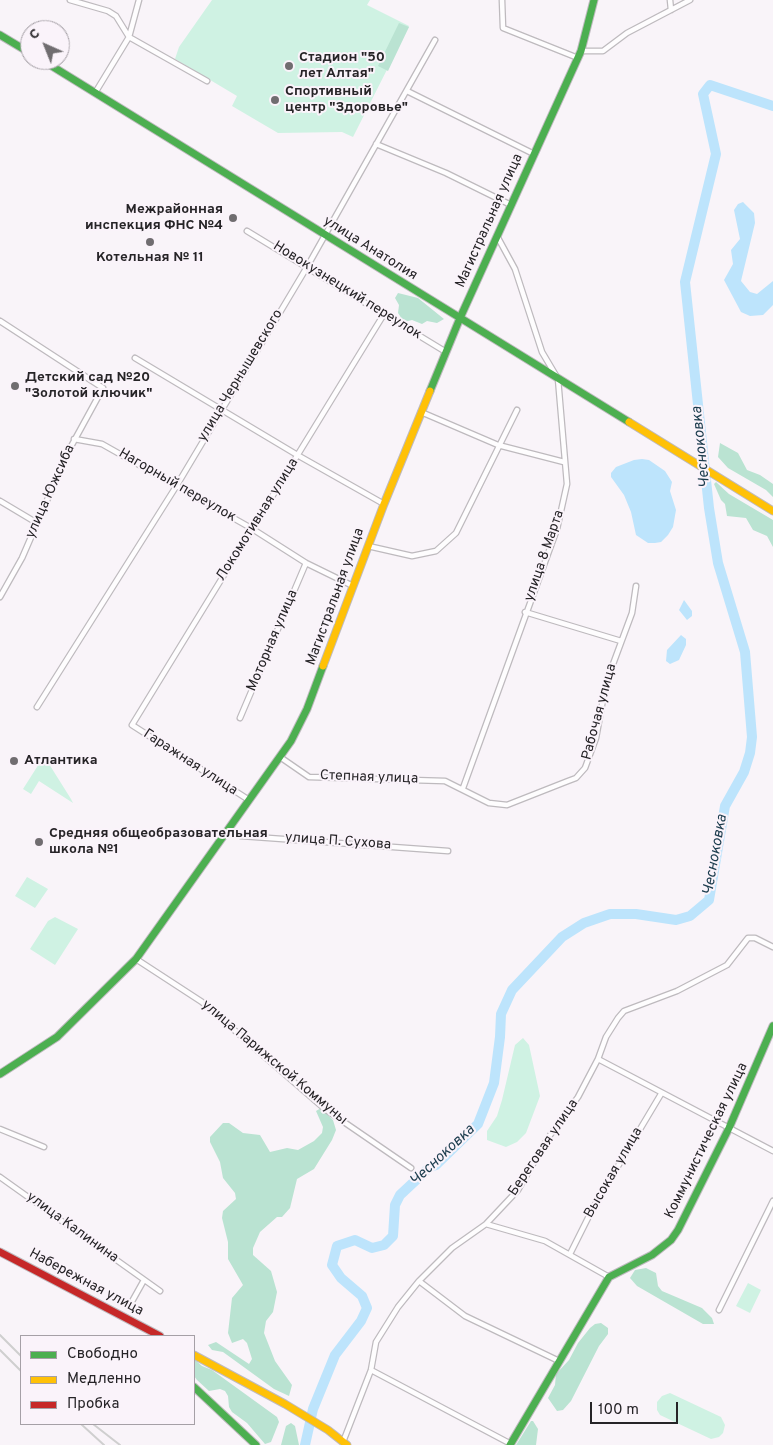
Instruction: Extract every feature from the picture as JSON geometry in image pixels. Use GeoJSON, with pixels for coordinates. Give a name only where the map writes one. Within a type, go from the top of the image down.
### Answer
{"type":"FeatureCollection","features":[{"type":"Feature","properties":{"kind":"street"},"geometry":{"type":"LineString","coordinates":[[70,0],[108,11],[116,16],[129,37],[206,81]]}},
{"type":"Feature","properties":{"kind":"street"},"geometry":{"type":"LineString","coordinates":[[95,93],[129,37],[139,0]]}},
{"type":"Feature","properties":{"kind":"street"},"geometry":{"type":"LineString","coordinates":[[502,0],[503,28],[579,55],[603,51],[627,34],[690,0]]}},
{"type":"Feature","properties":{"kind":"street","name":"Магистральная улица"},"geometry":{"type":"LineString","coordinates":[[0,1074],[57,1037],[136,958],[291,741],[307,709],[384,504],[460,318],[579,55],[594,0]]}},
{"type":"Feature","properties":{"kind":"street"},"geometry":{"type":"LineString","coordinates":[[670,0],[671,10]]}},
{"type":"Feature","properties":{"kind":"street"},"geometry":{"type":"LineString","coordinates":[[0,34],[20,47]]}},
{"type":"Feature","properties":{"kind":"street","name":"улица Чернышевского"},"geometry":{"type":"LineString","coordinates":[[36,707],[177,485],[220,409],[308,267],[324,235],[435,40]]}},
{"type":"Feature","properties":{"kind":"street","name":"улица Анатолия"},"geometry":{"type":"LineString","coordinates":[[58,70],[773,511]]}},
{"type":"Feature","properties":{"kind":"street"},"geometry":{"type":"LineString","coordinates":[[407,91],[534,154]]}},
{"type":"Feature","properties":{"kind":"street"},"geometry":{"type":"LineString","coordinates":[[376,144],[446,173],[511,204]]}},
{"type":"Feature","properties":{"kind":"street","name":"Новокузнецкий переулок"},"geometry":{"type":"LineString","coordinates":[[247,231],[446,352]]}},
{"type":"Feature","properties":{"kind":"street","name":"улица 8 Марта"},"geometry":{"type":"LineString","coordinates":[[463,788],[557,529],[566,484],[558,379],[542,352],[515,270],[497,236]]}},
{"type":"Feature","properties":{"kind":"street","name":"Локомотивная улица"},"geometry":{"type":"LineString","coordinates":[[132,725],[251,528],[298,456],[384,314]]}},
{"type":"Feature","properties":{"kind":"street","name":"улица Южсиба"},"geometry":{"type":"LineString","coordinates":[[0,321],[103,388],[74,439],[37,523],[0,597]]}},
{"type":"Feature","properties":{"kind":"street"},"geometry":{"type":"LineString","coordinates":[[135,358],[298,456],[384,504]]}},
{"type":"Feature","properties":{"kind":"street"},"geometry":{"type":"LineString","coordinates":[[368,546],[412,556],[436,551],[456,533],[517,410]]}},
{"type":"Feature","properties":{"kind":"street"},"geometry":{"type":"LineString","coordinates":[[421,412],[498,445],[564,462]]}},
{"type":"Feature","properties":{"kind":"street","name":"Нагорный переулок"},"geometry":{"type":"LineString","coordinates":[[74,439],[102,444],[251,528],[306,563],[353,586]]}},
{"type":"Feature","properties":{"kind":"street"},"geometry":{"type":"LineString","coordinates":[[0,500],[37,523]]}},
{"type":"Feature","properties":{"kind":"street","name":"Моторная улица"},"geometry":{"type":"LineString","coordinates":[[240,718],[306,563]]}},
{"type":"Feature","properties":{"kind":"street","name":"Рабочая улица"},"geometry":{"type":"LineString","coordinates":[[463,788],[489,803],[507,805],[576,778],[585,768],[596,738],[606,683],[632,613],[636,586]]}},
{"type":"Feature","properties":{"kind":"street"},"geometry":{"type":"LineString","coordinates":[[526,612],[621,641]]}},
{"type":"Feature","properties":{"kind":"street","name":"Гаражная улица"},"geometry":{"type":"LineString","coordinates":[[132,725],[249,800]]}},
{"type":"Feature","properties":{"kind":"street","name":"Степная улица"},"geometry":{"type":"LineString","coordinates":[[280,757],[309,776],[445,781],[463,788]]}},
{"type":"Feature","properties":{"kind":"street","name":"улица П. Сухова"},"geometry":{"type":"LineString","coordinates":[[229,830],[240,836],[448,851]]}},
{"type":"Feature","properties":{"kind":"street","name":"Береговая улица"},"geometry":{"type":"LineString","coordinates":[[345,1443],[372,1370],[376,1342],[398,1307],[419,1281],[452,1248],[486,1224],[518,1190],[548,1138],[578,1097],[598,1059],[606,1037],[624,1011],[677,991],[727,964],[739,952],[748,938],[755,938],[773,947]]}},
{"type":"Feature","properties":{"kind":"street","name":"улица Парижской Коммуны"},"geometry":{"type":"LineString","coordinates":[[136,958],[202,1002],[325,1108],[411,1168]]}},
{"type":"Feature","properties":{"kind":"street","name":"Коммунистическая улица"},"geometry":{"type":"LineString","coordinates":[[609,1277],[652,1256],[671,1240],[696,1195],[729,1128],[773,1026]]}},
{"type":"Feature","properties":{"kind":"street"},"geometry":{"type":"LineString","coordinates":[[598,1059],[661,1094],[773,1151]]}},
{"type":"Feature","properties":{"kind":"street","name":"Высокая улица"},"geometry":{"type":"LineString","coordinates":[[570,1254],[593,1208],[661,1094]]}},
{"type":"Feature","properties":{"kind":"street"},"geometry":{"type":"LineString","coordinates":[[0,1129],[44,1147]]}},
{"type":"Feature","properties":{"kind":"street","name":"улица Калинина"},"geometry":{"type":"LineString","coordinates":[[0,1177],[160,1291]]}},
{"type":"Feature","properties":{"kind":"street"},"geometry":{"type":"LineString","coordinates":[[718,1310],[773,1201]]}},
{"type":"Feature","properties":{"kind":"street"},"geometry":{"type":"LineString","coordinates":[[372,1370],[510,1444],[609,1277],[570,1254],[529,1235],[486,1224]]}},
{"type":"Feature","properties":{"kind":"street","name":"Набережная улица"},"geometry":{"type":"LineString","coordinates":[[0,1252],[147,1332]]}},
{"type":"Feature","properties":{"kind":"street"},"geometry":{"type":"LineString","coordinates":[[130,1305],[144,1280]]}},
{"type":"Feature","properties":{"kind":"street"},"geometry":{"type":"LineString","coordinates":[[419,1281],[465,1316],[559,1362]]}},
{"type":"Feature","properties":{"kind":"street"},"geometry":{"type":"LineString","coordinates":[[195,1355],[284,1404],[328,1430],[345,1443]]}},
{"type":"Feature","properties":{"kind":"street"},"geometry":{"type":"LineString","coordinates":[[195,1388],[256,1445]]}},
{"type":"Feature","properties":{"kind":"green space","name":"Стадион \"50 лет Алтая\""},"geometry":{"type":"Polygon","coordinates":[[[212,0],[370,0],[367,5],[409,26],[353,137],[342,132],[278,133],[232,106],[237,96],[175,59],[179,47],[212,0]]]}},
{"type":"Feature","properties":{"kind":"green space"},"geometry":{"type":"Polygon","coordinates":[[[399,23],[409,27],[388,71],[378,66],[399,23]]]}},
{"type":"Feature","properties":{"kind":"green space"},"geometry":{"type":"Polygon","coordinates":[[[398,293],[418,298],[444,319],[437,323],[427,321],[422,324],[412,320],[404,322],[398,313],[399,305],[395,298],[398,293]]]}},
{"type":"Feature","properties":{"kind":"green space"},"geometry":{"type":"Polygon","coordinates":[[[720,443],[738,453],[747,470],[760,475],[773,484],[773,497],[766,490],[728,468],[718,457],[720,443]]]}},
{"type":"Feature","properties":{"kind":"green space"},"geometry":{"type":"Polygon","coordinates":[[[716,482],[729,494],[773,520],[773,547],[767,536],[753,530],[746,518],[727,516],[725,504],[721,500],[714,484],[716,482]]]}},
{"type":"Feature","properties":{"kind":"green space"},"geometry":{"type":"Polygon","coordinates":[[[44,756],[73,803],[39,781],[31,794],[23,789],[44,756]]]}},
{"type":"Feature","properties":{"kind":"green space"},"geometry":{"type":"Polygon","coordinates":[[[27,877],[48,889],[35,908],[15,896],[27,877]]]}},
{"type":"Feature","properties":{"kind":"green space"},"geometry":{"type":"Polygon","coordinates":[[[55,917],[78,929],[55,965],[30,949],[48,921],[55,917]]]}},
{"type":"Feature","properties":{"kind":"green space"},"geometry":{"type":"Polygon","coordinates":[[[523,1038],[529,1045],[540,1096],[526,1133],[517,1142],[506,1147],[487,1140],[487,1131],[497,1116],[515,1045],[523,1038]]]}},
{"type":"Feature","properties":{"kind":"green space"},"geometry":{"type":"Polygon","coordinates":[[[321,1108],[333,1120],[336,1130],[332,1140],[314,1169],[297,1179],[290,1208],[282,1217],[277,1217],[260,1232],[253,1248],[253,1255],[271,1271],[277,1292],[273,1312],[266,1321],[264,1333],[275,1361],[292,1385],[289,1396],[274,1389],[223,1352],[212,1350],[208,1345],[216,1342],[249,1364],[252,1359],[247,1343],[243,1339],[232,1343],[228,1333],[232,1298],[243,1285],[228,1259],[228,1242],[222,1218],[223,1211],[236,1199],[235,1193],[223,1178],[220,1162],[210,1142],[210,1137],[223,1123],[229,1123],[243,1133],[260,1135],[270,1152],[287,1148],[298,1150],[314,1141],[322,1133],[323,1127],[316,1111],[321,1108]]]}},
{"type":"Feature","properties":{"kind":"green space"},"geometry":{"type":"Polygon","coordinates":[[[646,1268],[656,1273],[658,1286],[662,1291],[702,1308],[712,1318],[714,1324],[703,1324],[637,1286],[630,1278],[635,1270],[646,1268]]]}},
{"type":"Feature","properties":{"kind":"green space"},"geometry":{"type":"Polygon","coordinates":[[[748,1283],[761,1290],[750,1313],[736,1306],[748,1283]]]}},
{"type":"Feature","properties":{"kind":"green space"},"geometry":{"type":"Polygon","coordinates":[[[601,1323],[608,1328],[608,1334],[599,1346],[571,1401],[563,1410],[557,1411],[548,1398],[555,1385],[556,1374],[569,1360],[578,1343],[590,1328],[595,1324],[601,1323]]]}},
{"type":"Feature","properties":{"kind":"green space"},"geometry":{"type":"Polygon","coordinates":[[[195,1360],[277,1417],[279,1422],[271,1442],[265,1444],[247,1423],[232,1412],[225,1391],[220,1389],[209,1391],[195,1377],[195,1360]]]}},
{"type":"Feature","properties":{"kind":"green space"},"geometry":{"type":"Polygon","coordinates":[[[670,1393],[721,1417],[725,1425],[723,1433],[719,1437],[711,1439],[660,1415],[657,1410],[657,1402],[662,1396],[670,1393]]]}},
{"type":"Feature","properties":{"kind":"green space"},"geometry":{"type":"Polygon","coordinates":[[[531,1421],[533,1421],[538,1429],[536,1445],[516,1445],[531,1421]]]}},
{"type":"Feature","properties":{"kind":"green space"},"geometry":{"type":"Polygon","coordinates":[[[291,1423],[295,1426],[299,1445],[281,1445],[286,1426],[291,1423]]]}},
{"type":"Feature","properties":{"kind":"water"},"geometry":{"type":"Polygon","coordinates":[[[743,202],[754,213],[755,223],[741,281],[750,292],[757,294],[773,281],[773,305],[763,315],[750,316],[741,312],[724,280],[733,264],[731,250],[740,239],[734,210],[738,204],[743,202]]]}},
{"type":"Feature","properties":{"kind":"water"},"geometry":{"type":"Polygon","coordinates":[[[642,459],[649,460],[665,471],[672,482],[670,491],[676,510],[673,527],[661,542],[648,543],[636,535],[631,512],[624,495],[611,477],[611,473],[616,467],[642,459]]]}},
{"type":"Feature","properties":{"kind":"water"},"geometry":{"type":"Polygon","coordinates":[[[684,600],[692,611],[692,616],[687,620],[679,610],[684,600]]]}},
{"type":"Feature","properties":{"kind":"water"},"geometry":{"type":"Polygon","coordinates":[[[681,635],[686,639],[686,645],[679,660],[670,664],[666,661],[667,650],[681,635]]]}},
{"type":"Feature","properties":{"kind":"waterway","name":"Чесноковка"},"geometry":{"type":"LineString","coordinates":[[305,1445],[313,1409],[335,1355],[361,1321],[367,1308],[362,1296],[341,1278],[332,1265],[337,1246],[355,1240],[372,1248],[384,1245],[393,1236],[395,1205],[400,1195],[430,1167],[436,1165],[478,1124],[494,1083],[501,1014],[512,990],[562,937],[584,923],[610,914],[636,914],[676,920],[690,916],[709,900],[725,806],[744,772],[750,753],[752,737],[745,652],[718,563],[709,508],[685,282],[716,154],[703,94],[710,85],[773,106]]}},
{"type":"Feature","properties":{"kind":"railway"},"geometry":{"type":"LineString","coordinates":[[0,1335],[20,1355]]}},
{"type":"Feature","properties":{"kind":"railway"},"geometry":{"type":"LineString","coordinates":[[0,1350],[20,1370]]}},
{"type":"Feature","properties":{"kind":"railway"},"geometry":{"type":"LineString","coordinates":[[82,1425],[104,1445]]}},
{"type":"Feature","properties":{"kind":"railway"},"geometry":{"type":"LineString","coordinates":[[94,1425],[120,1445]]}},
{"type":"Feature","properties":{"kind":"traffic: fast"},"geometry":{"type":"LineString","coordinates":[[430,391],[460,318],[581,51],[594,0]]}},
{"type":"Feature","properties":{"kind":"traffic: fast"},"geometry":{"type":"LineString","coordinates":[[0,35],[20,47]]}},
{"type":"Feature","properties":{"kind":"traffic: fast"},"geometry":{"type":"LineString","coordinates":[[58,70],[629,422]]}},
{"type":"Feature","properties":{"kind":"traffic: fast"},"geometry":{"type":"LineString","coordinates":[[0,1074],[57,1037],[136,959],[291,741],[307,709],[323,666]]}},
{"type":"Feature","properties":{"kind":"traffic: fast"},"geometry":{"type":"LineString","coordinates":[[510,1445],[609,1277],[652,1255],[671,1240],[678,1230],[729,1128],[773,1026]]}},
{"type":"Feature","properties":{"kind":"traffic: fast"},"geometry":{"type":"LineString","coordinates":[[195,1388],[256,1445]]}},
{"type":"Feature","properties":{"kind":"traffic: slow"},"geometry":{"type":"LineString","coordinates":[[323,666],[384,504],[430,391]]}},
{"type":"Feature","properties":{"kind":"traffic: slow"},"geometry":{"type":"LineString","coordinates":[[629,422],[773,511]]}},
{"type":"Feature","properties":{"kind":"traffic: slow"},"geometry":{"type":"LineString","coordinates":[[195,1356],[285,1404],[328,1430],[347,1445]]}},
{"type":"Feature","properties":{"kind":"traffic: jam"},"geometry":{"type":"LineString","coordinates":[[0,1252],[158,1335]]}},
{"type":"Feature","properties":{"kind":"place","name":"Стадион \"50 лет Алтая\""},"geometry":{"type":"Point","coordinates":[289,66]}},
{"type":"Feature","properties":{"kind":"place","name":"Спортивный центр \"Здоровье\""},"geometry":{"type":"Point","coordinates":[275,100]}},
{"type":"Feature","properties":{"kind":"place","name":"Межрайонная инспекция ФНС №4"},"geometry":{"type":"Point","coordinates":[233,218]}},
{"type":"Feature","properties":{"kind":"place","name":"Котельная № 11"},"geometry":{"type":"Point","coordinates":[150,242]}},
{"type":"Feature","properties":{"kind":"place","name":"Детский сад №20 \"Золотой ключик\""},"geometry":{"type":"Point","coordinates":[15,386]}},
{"type":"Feature","properties":{"kind":"place","name":"Атлантика"},"geometry":{"type":"Point","coordinates":[14,761]}},
{"type":"Feature","properties":{"kind":"place","name":"Средняя общеобразовательная школа №1"},"geometry":{"type":"Point","coordinates":[39,842]}}]}
